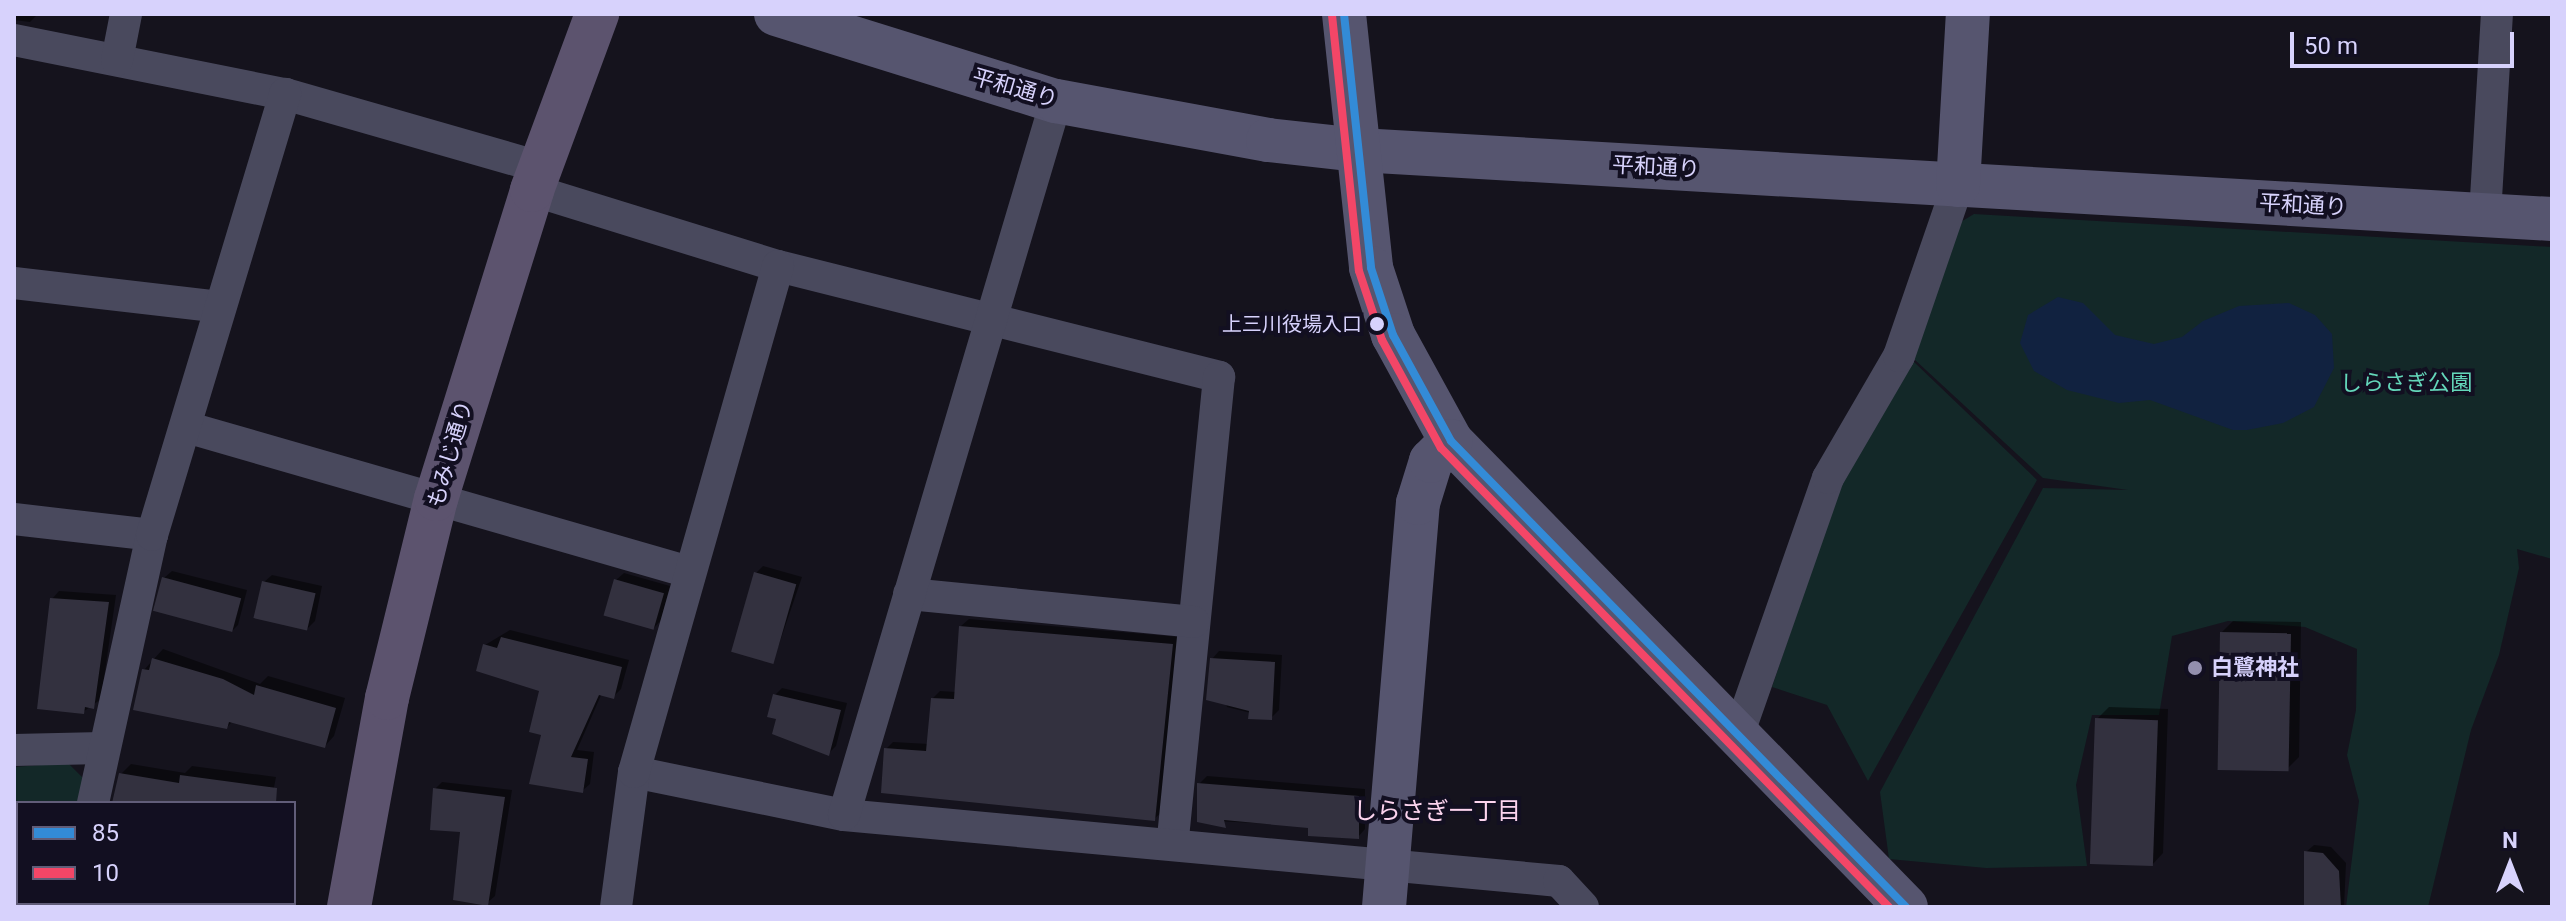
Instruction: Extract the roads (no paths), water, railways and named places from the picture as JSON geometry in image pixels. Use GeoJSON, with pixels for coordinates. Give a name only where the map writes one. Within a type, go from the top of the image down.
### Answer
{"type":"FeatureCollection","features":[{"type":"Feature","properties":{"kind":"main road","name":"もみじ通り"},"geometry":{"type":"LineString","coordinates":[[349,907],[387,698],[436,499],[536,179],[597,14]]}},
{"type":"Feature","properties":{"kind":"street"},"geometry":{"type":"LineString","coordinates":[[117,60],[126,14]]}},
{"type":"Feature","properties":{"kind":"street","name":"平和通り"},"geometry":{"type":"LineString","coordinates":[[776,14],[1056,101],[1211,132],[1359,150],[2552,219]]}},
{"type":"Feature","properties":{"kind":"street"},"geometry":{"type":"LineString","coordinates":[[1344,14],[1359,150],[1363,220],[1381,305],[1416,385],[1451,441],[1906,907]]}},
{"type":"Feature","properties":{"kind":"street"},"geometry":{"type":"LineString","coordinates":[[1738,735],[1828,478],[1899,356],[1958,185],[1968,14]]}},
{"type":"Feature","properties":{"kind":"street"},"geometry":{"type":"LineString","coordinates":[[2485,215],[2497,14]]}},
{"type":"Feature","properties":{"kind":"street"},"geometry":{"type":"LineString","coordinates":[[14,40],[285,94],[536,179],[778,266],[1219,377],[1172,844]]}},
{"type":"Feature","properties":{"kind":"street"},"geometry":{"type":"LineString","coordinates":[[93,801],[102,748],[152,535],[285,94]]}},
{"type":"Feature","properties":{"kind":"street"},"geometry":{"type":"LineString","coordinates":[[844,815],[1056,101]]}},
{"type":"Feature","properties":{"kind":"street"},"geometry":{"type":"LineString","coordinates":[[616,907],[634,772],[778,266]]}},
{"type":"Feature","properties":{"kind":"street"},"geometry":{"type":"LineString","coordinates":[[14,283],[220,307]]}},
{"type":"Feature","properties":{"kind":"street"},"geometry":{"type":"LineString","coordinates":[[186,427],[689,572]]}},
{"type":"Feature","properties":{"kind":"street"},"geometry":{"type":"LineString","coordinates":[[1386,887],[1418,503],[1431,461],[1451,441]]}},
{"type":"Feature","properties":{"kind":"street"},"geometry":{"type":"LineString","coordinates":[[14,519],[152,535]]}},
{"type":"Feature","properties":{"kind":"street"},"geometry":{"type":"LineString","coordinates":[[909,594],[1194,622]]}},
{"type":"Feature","properties":{"kind":"street"},"geometry":{"type":"LineString","coordinates":[[14,750],[102,748]]}},
{"type":"Feature","properties":{"kind":"street"},"geometry":{"type":"LineString","coordinates":[[634,772],[844,815],[1172,844],[1386,887],[1559,881],[1583,907]]}},
{"type":"Feature","properties":{"kind":"water"},"geometry":{"type":"Polygon","coordinates":[[[2058,297],[2083,303],[2115,335],[2154,344],[2182,337],[2203,321],[2239,306],[2289,303],[2315,315],[2332,334],[2334,368],[2314,407],[2283,423],[2247,430],[2233,430],[2150,400],[2119,403],[2067,390],[2034,371],[2020,343],[2028,315],[2058,297]]]}},
{"type":"Feature","properties":{"kind":"place","name":"上三川役場入口"},"geometry":{"type":"Point","coordinates":[1377,324]}},
{"type":"Feature","properties":{"kind":"place","name":"白鷺神社"},"geometry":{"type":"Point","coordinates":[2195,668]}},
{"type":"Feature","properties":{"kind":"district","name":"しらさぎ一丁目"},"geometry":{"type":"Point","coordinates":[1437,812]}},
{"type":"Feature","properties":{"kind":"park label","name":"しらさぎ公園"},"geometry":{"type":"Point","coordinates":[2406,383]}}]}
